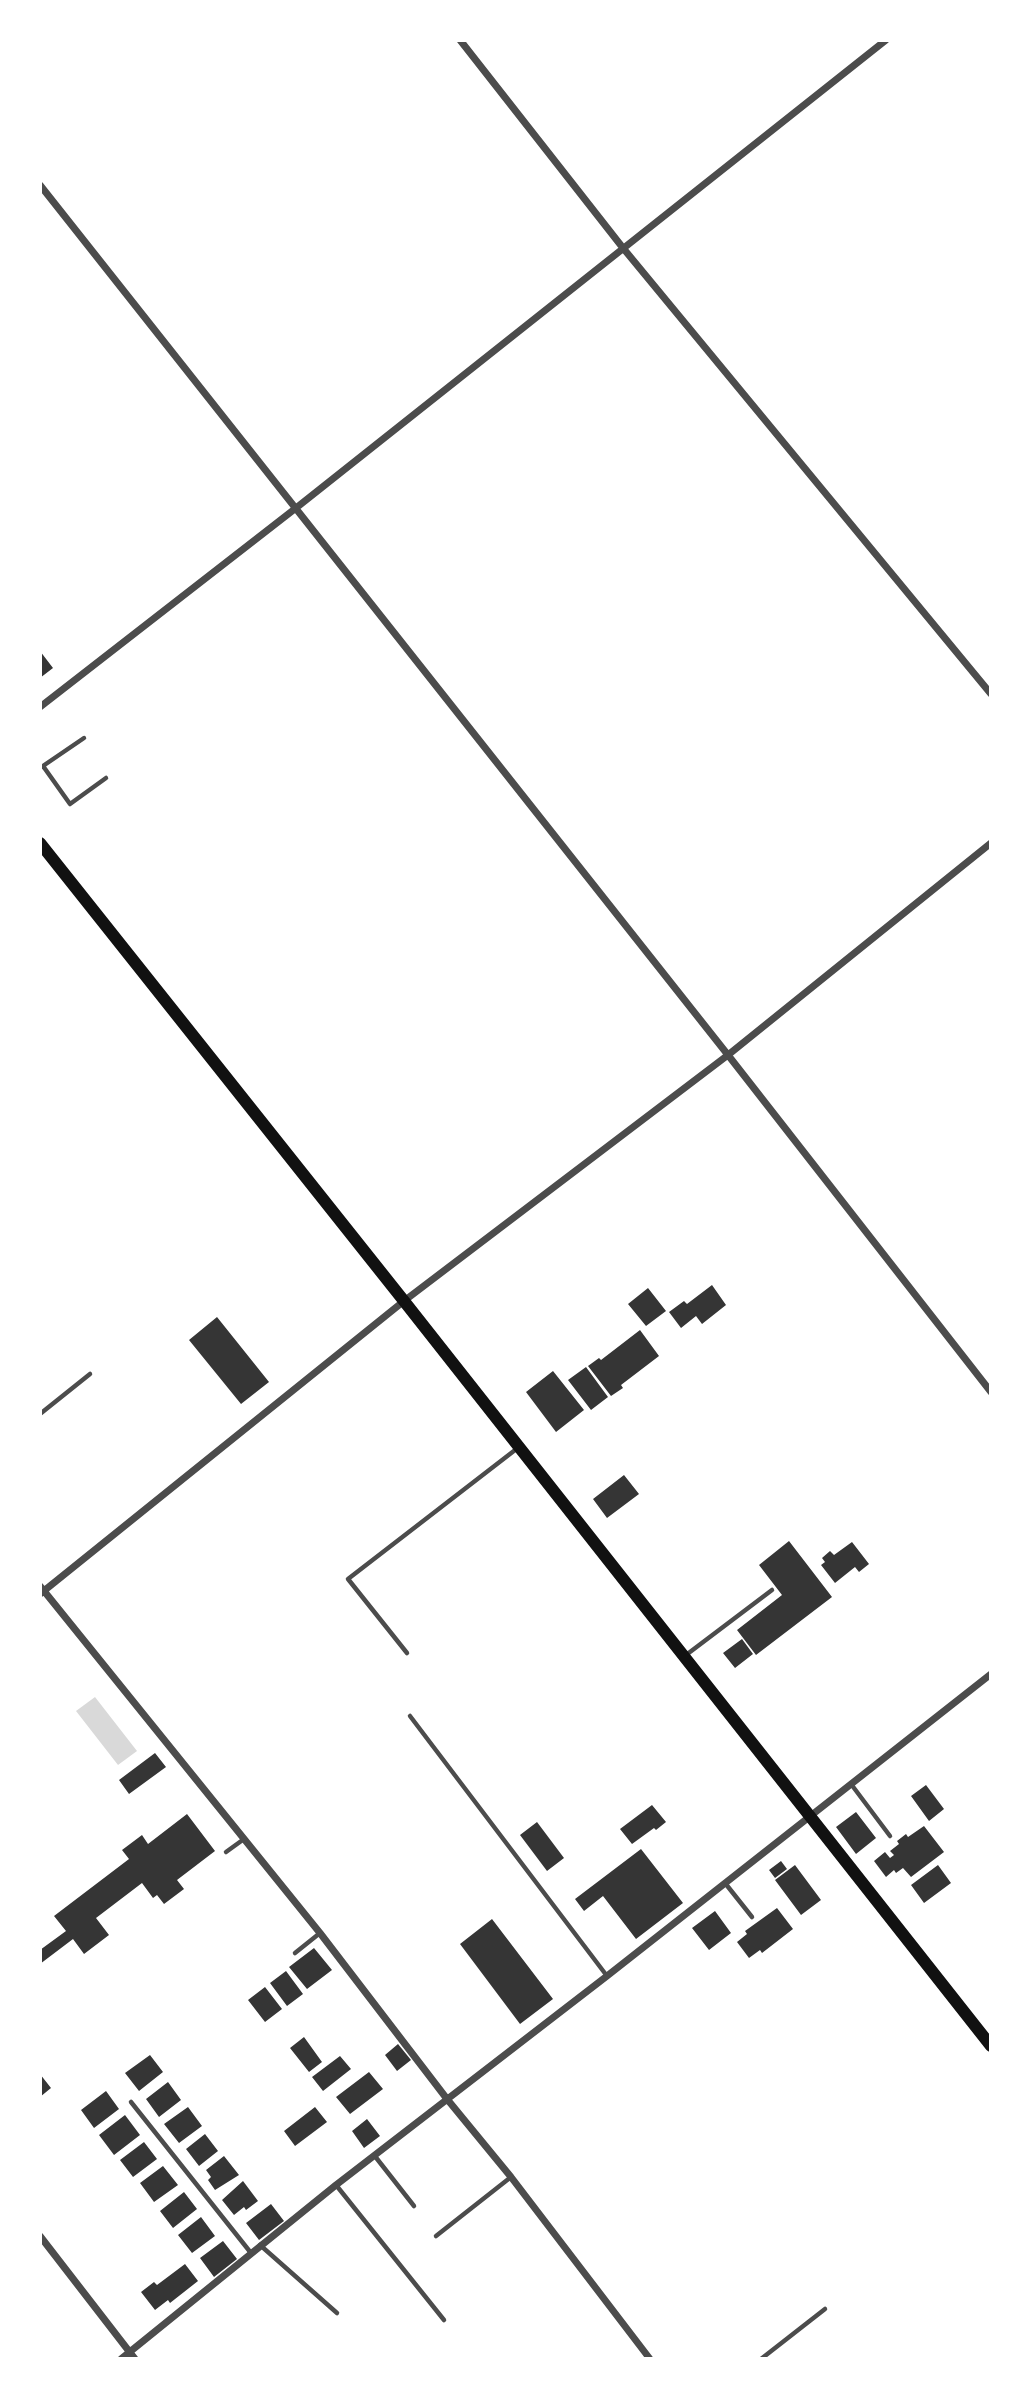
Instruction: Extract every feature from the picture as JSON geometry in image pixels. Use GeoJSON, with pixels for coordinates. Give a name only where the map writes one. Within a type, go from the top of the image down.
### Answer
{"type":"FeatureCollection","features":[{"type":"Feature","properties":{"kind":"main road"},"geometry":{"type":"LineString","coordinates":[[40,843],[991,2046]]}},
{"type":"Feature","properties":{"kind":"street"},"geometry":{"type":"LineString","coordinates":[[460,40],[624,248],[991,694]]}},
{"type":"Feature","properties":{"kind":"street"},"geometry":{"type":"LineString","coordinates":[[40,707],[296,508],[886,40]]}},
{"type":"Feature","properties":{"kind":"street"},"geometry":{"type":"LineString","coordinates":[[40,185],[991,1392]]}},
{"type":"Feature","properties":{"kind":"street"},"geometry":{"type":"LineString","coordinates":[[650,2359],[320,1933],[42,1591],[404,1301],[728,1055],[991,843]]}},
{"type":"Feature","properties":{"kind":"street"},"geometry":{"type":"LineString","coordinates":[[121,2359],[374,2155],[991,1674]]}},
{"type":"Feature","properties":{"kind":"street"},"geometry":{"type":"LineString","coordinates":[[40,2236],[135,2359]]}},
{"type":"Feature","properties":{"kind":"lane"},"geometry":{"type":"LineString","coordinates":[[84,738],[42,767],[70,804],[106,778]]}},
{"type":"Feature","properties":{"kind":"lane"},"geometry":{"type":"LineString","coordinates":[[40,1414],[90,1374]]}},
{"type":"Feature","properties":{"kind":"lane"},"geometry":{"type":"LineString","coordinates":[[407,1653],[348,1579],[519,1447]]}},
{"type":"Feature","properties":{"kind":"lane"},"geometry":{"type":"LineString","coordinates":[[683,1657],[772,1590]]}},
{"type":"Feature","properties":{"kind":"lane"},"geometry":{"type":"LineString","coordinates":[[410,1716],[607,1976]]}},
{"type":"Feature","properties":{"kind":"lane"},"geometry":{"type":"LineString","coordinates":[[851,1784],[890,1836]]}},
{"type":"Feature","properties":{"kind":"lane"},"geometry":{"type":"LineString","coordinates":[[226,1852],[244,1839]]}},
{"type":"Feature","properties":{"kind":"lane"},"geometry":{"type":"LineString","coordinates":[[725,1883],[752,1917]]}},
{"type":"Feature","properties":{"kind":"lane"},"geometry":{"type":"LineString","coordinates":[[295,1953],[320,1933]]}},
{"type":"Feature","properties":{"kind":"lane"},"geometry":{"type":"LineString","coordinates":[[131,2102],[251,2253]]}},
{"type":"Feature","properties":{"kind":"lane"},"geometry":{"type":"LineString","coordinates":[[374,2155],[414,2206]]}},
{"type":"Feature","properties":{"kind":"lane"},"geometry":{"type":"LineString","coordinates":[[436,2236],[511,2177]]}},
{"type":"Feature","properties":{"kind":"lane"},"geometry":{"type":"LineString","coordinates":[[336,2185],[444,2320]]}},
{"type":"Feature","properties":{"kind":"lane"},"geometry":{"type":"LineString","coordinates":[[260,2245],[337,2313]]}},
{"type":"Feature","properties":{"kind":"lane"},"geometry":{"type":"LineString","coordinates":[[761,2359],[825,2309]]}},
{"type":"Feature","properties":{"kind":"shaded area"},"geometry":{"type":"Polygon","coordinates":[[[95,1697],[137,1751],[118,1765],[76,1711],[95,1697]]]}},
{"type":"Feature","properties":{"kind":"building"},"geometry":{"type":"Polygon","coordinates":[[[40,651],[53,668],[40,678],[40,651]]]}},
{"type":"Feature","properties":{"kind":"building"},"geometry":{"type":"Polygon","coordinates":[[[712,1285],[726,1305],[702,1324],[696,1316],[681,1328],[669,1312],[684,1301],[687,1304],[712,1285]]]}},
{"type":"Feature","properties":{"kind":"building"},"geometry":{"type":"Polygon","coordinates":[[[648,1288],[666,1311],[646,1326],[628,1304],[648,1288]]]}},
{"type":"Feature","properties":{"kind":"building"},"geometry":{"type":"Polygon","coordinates":[[[217,1317],[269,1382],[241,1404],[189,1340],[217,1317]]]}},
{"type":"Feature","properties":{"kind":"building"},"geometry":{"type":"Polygon","coordinates":[[[640,1330],[659,1356],[611,1396],[588,1366],[599,1358],[601,1360],[640,1330]]]}},
{"type":"Feature","properties":{"kind":"building"},"geometry":{"type":"Polygon","coordinates":[[[586,1367],[608,1397],[591,1410],[568,1380],[586,1367]]]}},
{"type":"Feature","properties":{"kind":"building"},"geometry":{"type":"Polygon","coordinates":[[[553,1371],[584,1410],[556,1432],[526,1392],[553,1371]]]}},
{"type":"Feature","properties":{"kind":"building"},"geometry":{"type":"Polygon","coordinates":[[[624,1475],[639,1494],[607,1518],[593,1499],[624,1475]]]}},
{"type":"Feature","properties":{"kind":"building"},"geometry":{"type":"Polygon","coordinates":[[[789,1541],[832,1597],[756,1655],[737,1630],[782,1595],[759,1565],[789,1541]]]}},
{"type":"Feature","properties":{"kind":"building"},"geometry":{"type":"Polygon","coordinates":[[[852,1542],[869,1564],[859,1572],[855,1567],[835,1583],[821,1565],[825,1562],[822,1558],[830,1551],[834,1555],[852,1542]]]}},
{"type":"Feature","properties":{"kind":"building"},"geometry":{"type":"Polygon","coordinates":[[[742,1639],[753,1654],[735,1668],[723,1653],[742,1639]]]}},
{"type":"Feature","properties":{"kind":"building"},"geometry":{"type":"Polygon","coordinates":[[[155,1753],[166,1767],[129,1794],[119,1780],[155,1753]]]}},
{"type":"Feature","properties":{"kind":"building"},"geometry":{"type":"Polygon","coordinates":[[[926,1785],[944,1809],[929,1821],[911,1796],[926,1785]]]}},
{"type":"Feature","properties":{"kind":"building"},"geometry":{"type":"Polygon","coordinates":[[[652,1805],[666,1822],[632,1844],[620,1829],[652,1805]]]}},
{"type":"Feature","properties":{"kind":"building"},"geometry":{"type":"Polygon","coordinates":[[[856,1812],[876,1838],[856,1854],[836,1827],[856,1812]]]}},
{"type":"Feature","properties":{"kind":"building"},"geometry":{"type":"Polygon","coordinates":[[[187,1814],[215,1851],[177,1880],[184,1889],[164,1904],[157,1895],[153,1898],[142,1883],[96,1918],[109,1935],[84,1954],[73,1939],[40,1964],[40,1950],[66,1931],[54,1916],[129,1859],[122,1850],[142,1835],[148,1844],[187,1814]]]}},
{"type":"Feature","properties":{"kind":"building"},"geometry":{"type":"Polygon","coordinates":[[[537,1822],[564,1858],[547,1871],[520,1835],[537,1822]]]}},
{"type":"Feature","properties":{"kind":"building"},"geometry":{"type":"Polygon","coordinates":[[[924,1826],[944,1852],[911,1877],[903,1868],[896,1873],[894,1870],[886,1877],[874,1861],[885,1852],[890,1858],[894,1855],[890,1851],[899,1844],[897,1841],[924,1826]]]}},
{"type":"Feature","properties":{"kind":"building"},"geometry":{"type":"Polygon","coordinates":[[[641,1849],[683,1903],[636,1939],[603,1896],[584,1911],[575,1899],[641,1849]]]}},
{"type":"Feature","properties":{"kind":"building"},"geometry":{"type":"Polygon","coordinates":[[[781,1861],[787,1869],[775,1878],[769,1870],[781,1861]]]}},
{"type":"Feature","properties":{"kind":"building"},"geometry":{"type":"Polygon","coordinates":[[[795,1865],[821,1900],[801,1915],[775,1880],[795,1865]]]}},
{"type":"Feature","properties":{"kind":"building"},"geometry":{"type":"Polygon","coordinates":[[[938,1865],[951,1883],[924,1903],[911,1885],[938,1865]]]}},
{"type":"Feature","properties":{"kind":"building"},"geometry":{"type":"Polygon","coordinates":[[[777,1908],[793,1929],[762,1953],[760,1950],[749,1958],[737,1942],[747,1934],[745,1931],[777,1908]]]}},
{"type":"Feature","properties":{"kind":"building"},"geometry":{"type":"Polygon","coordinates":[[[715,1911],[731,1933],[709,1950],[692,1928],[715,1911]]]}},
{"type":"Feature","properties":{"kind":"building"},"geometry":{"type":"Polygon","coordinates":[[[492,1919],[553,1999],[520,2024],[460,1944],[492,1919]]]}},
{"type":"Feature","properties":{"kind":"building"},"geometry":{"type":"Polygon","coordinates":[[[314,1948],[332,1970],[307,1989],[289,1967],[314,1948]]]}},
{"type":"Feature","properties":{"kind":"building"},"geometry":{"type":"Polygon","coordinates":[[[286,1971],[303,1994],[287,2006],[270,1983],[286,1971]]]}},
{"type":"Feature","properties":{"kind":"building"},"geometry":{"type":"Polygon","coordinates":[[[265,1987],[282,2009],[265,2022],[248,2000],[265,1987]]]}},
{"type":"Feature","properties":{"kind":"building"},"geometry":{"type":"Polygon","coordinates":[[[304,2037],[322,2062],[309,2072],[290,2048],[304,2037]]]}},
{"type":"Feature","properties":{"kind":"building"},"geometry":{"type":"Polygon","coordinates":[[[398,2044],[411,2060],[397,2071],[385,2055],[398,2044]]]}},
{"type":"Feature","properties":{"kind":"building"},"geometry":{"type":"Polygon","coordinates":[[[150,2055],[163,2072],[139,2091],[125,2073],[150,2055]]]}},
{"type":"Feature","properties":{"kind":"building"},"geometry":{"type":"Polygon","coordinates":[[[340,2056],[351,2069],[323,2091],[312,2077],[340,2056]]]}},
{"type":"Feature","properties":{"kind":"building"},"geometry":{"type":"Polygon","coordinates":[[[369,2072],[383,2089],[350,2114],[336,2097],[369,2072]]]}},
{"type":"Feature","properties":{"kind":"building"},"geometry":{"type":"Polygon","coordinates":[[[40,2074],[51,2088],[40,2097],[40,2074]]]}},
{"type":"Feature","properties":{"kind":"building"},"geometry":{"type":"Polygon","coordinates":[[[168,2082],[181,2100],[159,2117],[146,2099],[168,2082]]]}},
{"type":"Feature","properties":{"kind":"building"},"geometry":{"type":"Polygon","coordinates":[[[106,2091],[119,2109],[94,2128],[81,2110],[106,2091]]]}},
{"type":"Feature","properties":{"kind":"building"},"geometry":{"type":"Polygon","coordinates":[[[188,2107],[202,2126],[179,2143],[164,2124],[188,2107]]]}},
{"type":"Feature","properties":{"kind":"building"},"geometry":{"type":"Polygon","coordinates":[[[315,2107],[327,2122],[295,2146],[284,2131],[315,2107]]]}},
{"type":"Feature","properties":{"kind":"building"},"geometry":{"type":"Polygon","coordinates":[[[125,2115],[140,2135],[114,2155],[99,2135],[125,2115]]]}},
{"type":"Feature","properties":{"kind":"building"},"geometry":{"type":"Polygon","coordinates":[[[367,2119],[380,2136],[364,2148],[352,2131],[367,2119]]]}},
{"type":"Feature","properties":{"kind":"building"},"geometry":{"type":"Polygon","coordinates":[[[205,2134],[218,2151],[199,2166],[186,2149],[205,2134]]]}},
{"type":"Feature","properties":{"kind":"building"},"geometry":{"type":"Polygon","coordinates":[[[144,2142],[157,2159],[133,2177],[120,2160],[144,2142]]]}},
{"type":"Feature","properties":{"kind":"building"},"geometry":{"type":"Polygon","coordinates":[[[224,2156],[239,2175],[215,2190],[208,2180],[211,2177],[206,2170],[224,2156]]]}},
{"type":"Feature","properties":{"kind":"building"},"geometry":{"type":"Polygon","coordinates":[[[163,2166],[178,2185],[154,2202],[140,2183],[163,2166]]]}},
{"type":"Feature","properties":{"kind":"building"},"geometry":{"type":"Polygon","coordinates":[[[243,2181],[258,2201],[234,2215],[222,2200],[243,2181]]]}},
{"type":"Feature","properties":{"kind":"building"},"geometry":{"type":"Polygon","coordinates":[[[184,2192],[197,2209],[173,2228],[160,2211],[184,2192]]]}},
{"type":"Feature","properties":{"kind":"building"},"geometry":{"type":"Polygon","coordinates":[[[271,2204],[284,2221],[259,2240],[246,2223],[271,2204]]]}},
{"type":"Feature","properties":{"kind":"building"},"geometry":{"type":"Polygon","coordinates":[[[201,2217],[215,2236],[192,2253],[178,2235],[201,2217]]]}},
{"type":"Feature","properties":{"kind":"building"},"geometry":{"type":"Polygon","coordinates":[[[223,2241],[237,2259],[214,2277],[200,2258],[223,2241]]]}},
{"type":"Feature","properties":{"kind":"building"},"geometry":{"type":"Polygon","coordinates":[[[185,2264],[198,2281],[170,2303],[168,2300],[155,2310],[141,2292],[154,2282],[157,2285],[185,2264]]]}}]}
